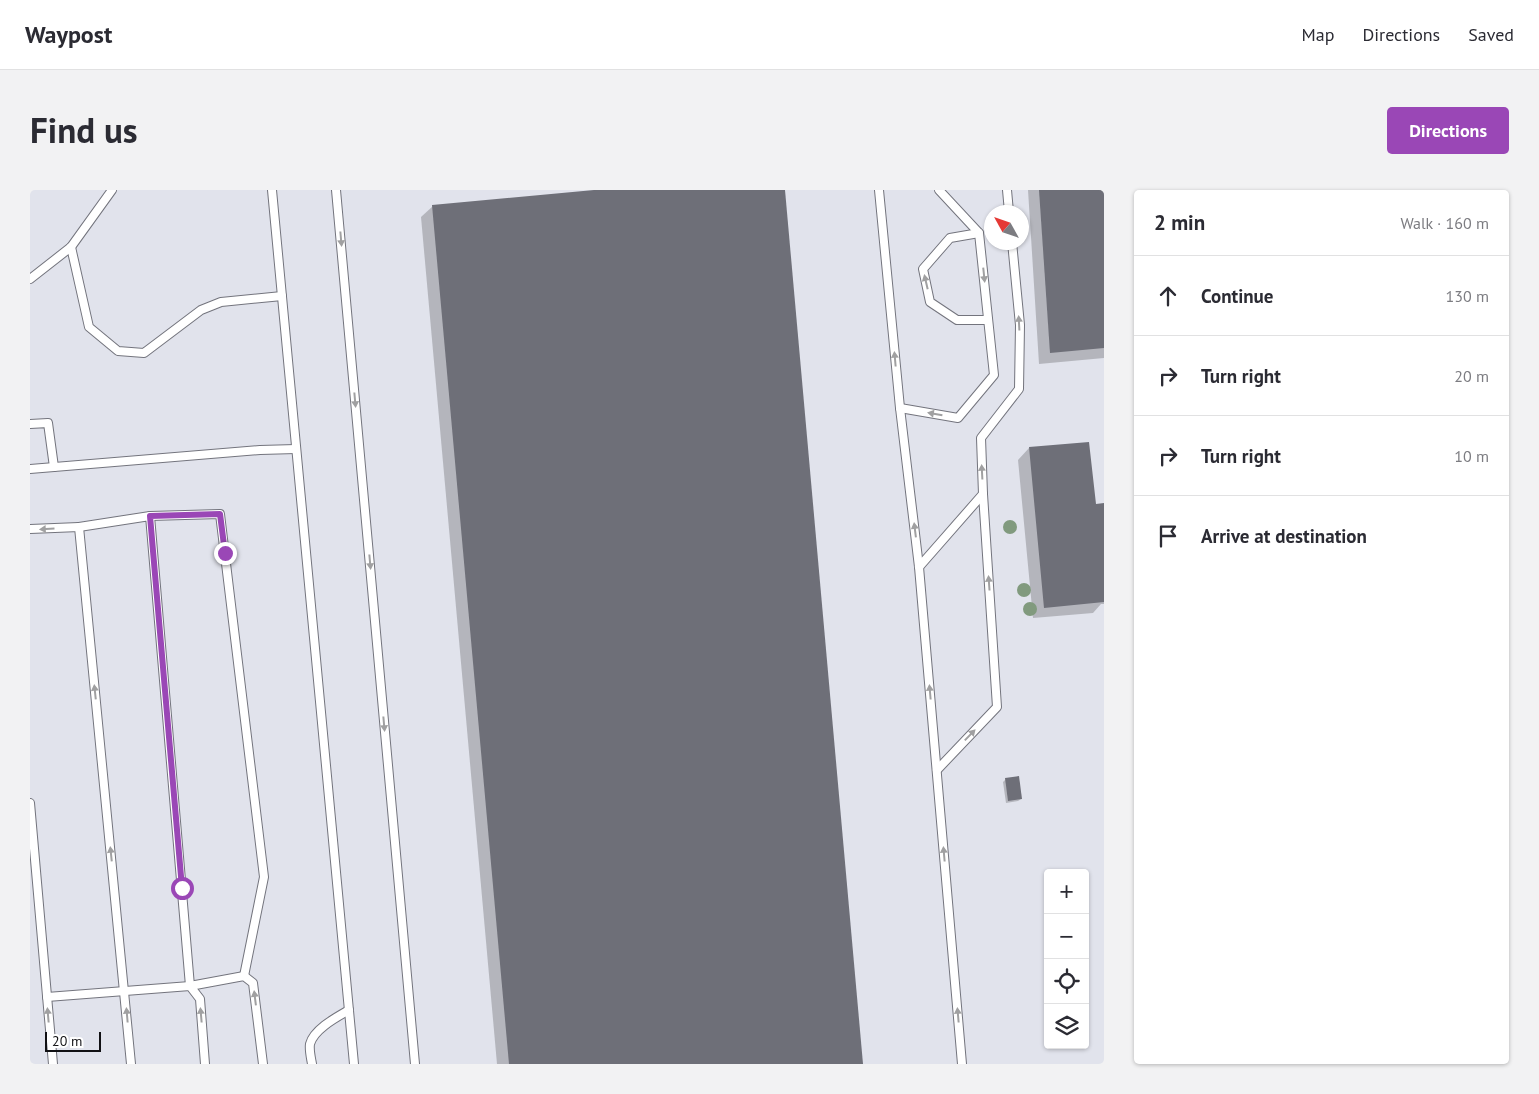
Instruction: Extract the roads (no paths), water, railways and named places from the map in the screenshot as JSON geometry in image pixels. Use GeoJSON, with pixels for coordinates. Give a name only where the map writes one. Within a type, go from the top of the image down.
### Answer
{"type":"FeatureCollection","features":[{"type":"Feature","properties":{"kind":"lane"},"geometry":{"type":"LineString","coordinates":[[30,279],[71,247],[112,190]]}},
{"type":"Feature","properties":{"kind":"lane"},"geometry":{"type":"LineString","coordinates":[[272,190],[354,1064]]}},
{"type":"Feature","properties":{"kind":"lane"},"geometry":{"type":"LineString","coordinates":[[336,190],[415,1064]]}},
{"type":"Feature","properties":{"kind":"lane"},"geometry":{"type":"LineString","coordinates":[[879,190],[900,408],[919,567],[962,1064]]}},
{"type":"Feature","properties":{"kind":"lane"},"geometry":{"type":"LineString","coordinates":[[900,408],[958,418],[994,375],[979,233],[939,190]]}},
{"type":"Feature","properties":{"kind":"lane"},"geometry":{"type":"LineString","coordinates":[[1007,190],[1008,205]]}},
{"type":"Feature","properties":{"kind":"lane"},"geometry":{"type":"LineString","coordinates":[[979,233],[950,238],[922,269],[930,302],[957,320],[988,320]]}},
{"type":"Feature","properties":{"kind":"lane"},"geometry":{"type":"LineString","coordinates":[[71,247],[89,328],[118,351],[144,352],[201,310],[221,302],[282,296]]}},
{"type":"Feature","properties":{"kind":"lane"},"geometry":{"type":"LineString","coordinates":[[937,770],[996,707],[981,438],[1019,389],[1020,325],[1013,250]]}},
{"type":"Feature","properties":{"kind":"lane"},"geometry":{"type":"LineString","coordinates":[[30,424],[48,423],[54,467]]}},
{"type":"Feature","properties":{"kind":"lane"},"geometry":{"type":"LineString","coordinates":[[30,469],[260,450],[296,449]]}},
{"type":"Feature","properties":{"kind":"lane"},"geometry":{"type":"LineString","coordinates":[[919,567],[983,494]]}},
{"type":"Feature","properties":{"kind":"lane"},"geometry":{"type":"LineString","coordinates":[[30,529],[79,527],[150,516],[220,514],[264,876],[244,976]]}},
{"type":"Feature","properties":{"kind":"lane"},"geometry":{"type":"LineString","coordinates":[[150,516],[190,986],[200,999],[206,1064]]}},
{"type":"Feature","properties":{"kind":"lane"},"geometry":{"type":"LineString","coordinates":[[79,527],[131,1064]]}},
{"type":"Feature","properties":{"kind":"lane"},"geometry":{"type":"LineString","coordinates":[[30,803],[52,1064]]}},
{"type":"Feature","properties":{"kind":"lane"},"geometry":{"type":"LineString","coordinates":[[46,997],[190,986],[244,976],[253,983],[263,1064]]}},
{"type":"Feature","properties":{"kind":"lane"},"geometry":{"type":"LineString","coordinates":[[312,1064],[310,1044],[316,1033],[333,1019],[349,1010]]}}]}
